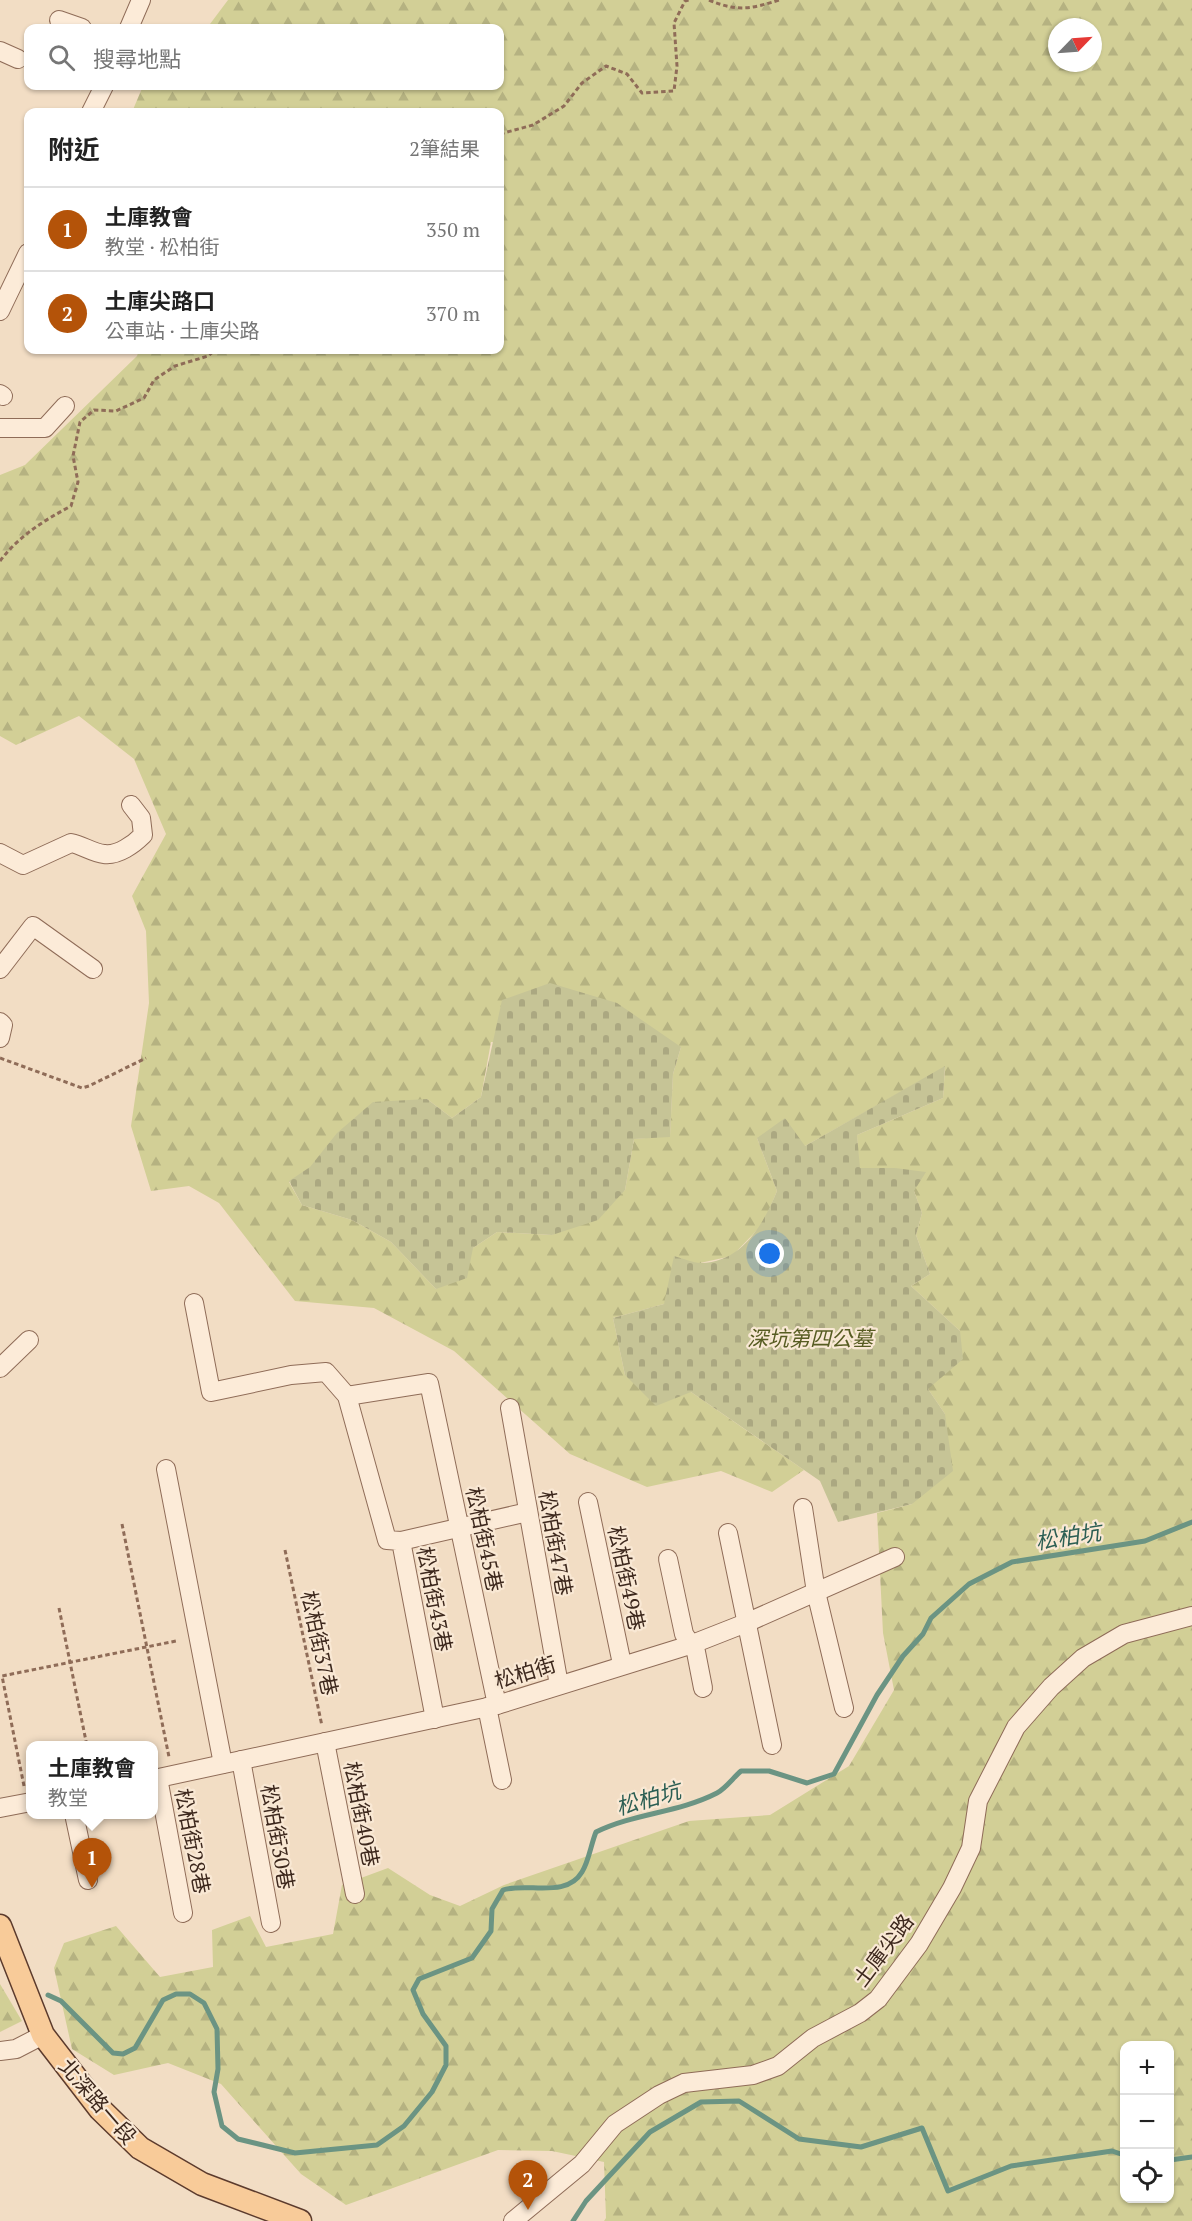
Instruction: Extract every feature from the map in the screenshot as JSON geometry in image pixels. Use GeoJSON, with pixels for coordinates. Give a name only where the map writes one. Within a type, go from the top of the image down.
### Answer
{"type":"FeatureCollection","features":[{"type":"Feature","properties":{"kind":"main road","name":"北深路一段"},"geometry":{"type":"LineString","coordinates":[[0,1926],[42,2035],[100,2109],[140,2148],[202,2184],[300,2221]]}},
{"type":"Feature","properties":{"kind":"street"},"geometry":{"type":"LineString","coordinates":[[131,24],[141,0]]}},
{"type":"Feature","properties":{"kind":"street"},"geometry":{"type":"LineString","coordinates":[[59,20],[70,24]]}},
{"type":"Feature","properties":{"kind":"street"},"geometry":{"type":"LineString","coordinates":[[0,51],[18,59]]}},
{"type":"Feature","properties":{"kind":"street"},"geometry":{"type":"LineString","coordinates":[[94,108],[100,90]]}},
{"type":"Feature","properties":{"kind":"street"},"geometry":{"type":"LineString","coordinates":[[0,311],[24,261]]}},
{"type":"Feature","properties":{"kind":"street"},"geometry":{"type":"LineString","coordinates":[[0,428],[45,428],[64,405]]}},
{"type":"Feature","properties":{"kind":"street"},"geometry":{"type":"LineString","coordinates":[[0,852],[23,865],[71,843],[104,854],[124,849],[134,844],[143,835],[141,818],[130,805]]}},
{"type":"Feature","properties":{"kind":"street"},"geometry":{"type":"LineString","coordinates":[[0,969],[33,926],[93,969]]}},
{"type":"Feature","properties":{"kind":"street"},"geometry":{"type":"LineString","coordinates":[[0,1022],[3,1025],[0,1038]]}},
{"type":"Feature","properties":{"kind":"street"},"geometry":{"type":"LineString","coordinates":[[194,1303],[211,1392],[291,1375],[326,1372],[347,1396]]}},
{"type":"Feature","properties":{"kind":"street"},"geometry":{"type":"LineString","coordinates":[[0,1368],[29,1340]]}},
{"type":"Feature","properties":{"kind":"street","name":"松柏街45巷"},"geometry":{"type":"LineString","coordinates":[[347,1396],[429,1383],[460,1528],[492,1706],[502,1780]]}},
{"type":"Feature","properties":{"kind":"street","name":"松柏街43巷"},"geometry":{"type":"LineString","coordinates":[[347,1396],[387,1540],[401,1541],[435,1719]]}},
{"type":"Feature","properties":{"kind":"street","name":"松柏街47巷"},"geometry":{"type":"LineString","coordinates":[[510,1408],[559,1685]]}},
{"type":"Feature","properties":{"kind":"street"},"geometry":{"type":"LineString","coordinates":[[166,1469],[223,1764]]}},
{"type":"Feature","properties":{"kind":"street","name":"松柏街49巷"},"geometry":{"type":"LineString","coordinates":[[588,1502],[622,1664]]}},
{"type":"Feature","properties":{"kind":"street"},"geometry":{"type":"LineString","coordinates":[[803,1508],[816,1592],[844,1708]]}},
{"type":"Feature","properties":{"kind":"street"},"geometry":{"type":"LineString","coordinates":[[401,1541],[528,1512]]}},
{"type":"Feature","properties":{"kind":"street"},"geometry":{"type":"LineString","coordinates":[[728,1533],[772,1745]]}},
{"type":"Feature","properties":{"kind":"street","name":"松柏街"},"geometry":{"type":"LineString","coordinates":[[161,1777],[492,1706],[622,1664],[690,1645],[746,1623],[895,1557]]}},
{"type":"Feature","properties":{"kind":"street"},"geometry":{"type":"LineString","coordinates":[[668,1559],[684,1634],[696,1652],[703,1688]]}},
{"type":"Feature","properties":{"kind":"street","name":"土庫尖路"},"geometry":{"type":"LineString","coordinates":[[513,2221],[582,2164],[615,2124],[659,2095],[684,2083],[753,2075],[778,2066],[813,2038],[860,2013],[878,1999],[919,1944],[952,1888],[971,1848],[978,1801],[1016,1727],[1051,1687],[1083,1658],[1124,1634],[1192,1616]]}},
{"type":"Feature","properties":{"kind":"street","name":"松柏街40巷"},"geometry":{"type":"LineString","coordinates":[[325,1742],[355,1894]]}},
{"type":"Feature","properties":{"kind":"street","name":"松柏街30巷"},"geometry":{"type":"LineString","coordinates":[[241,1760],[271,1923]]}},
{"type":"Feature","properties":{"kind":"street","name":"松柏街28巷"},"geometry":{"type":"LineString","coordinates":[[161,1777],[183,1913]]}},
{"type":"Feature","properties":{"kind":"street"},"geometry":{"type":"LineString","coordinates":[[0,1808],[26,1803]]}},
{"type":"Feature","properties":{"kind":"street"},"geometry":{"type":"LineString","coordinates":[[75,1819],[88,1880]]}},
{"type":"Feature","properties":{"kind":"street"},"geometry":{"type":"LineString","coordinates":[[0,2051],[15,2049],[42,2035]]}},
{"type":"Feature","properties":{"kind":"path"},"geometry":{"type":"LineString","coordinates":[[504,133],[533,125],[564,106],[582,83],[606,66],[627,74],[642,93],[674,91],[677,66],[674,23],[685,1],[689,0]]}},
{"type":"Feature","properties":{"kind":"path"},"geometry":{"type":"LineString","coordinates":[[709,0],[729,9],[751,8],[779,0]]}},
{"type":"Feature","properties":{"kind":"path"},"geometry":{"type":"LineString","coordinates":[[0,561],[12,545],[39,524],[70,506],[78,482],[73,456],[80,422],[94,410],[116,411],[144,398],[154,381],[175,366],[210,354]]}},
{"type":"Feature","properties":{"kind":"path"},"geometry":{"type":"LineString","coordinates":[[0,1058],[82,1088],[146,1058]]}},
{"type":"Feature","properties":{"kind":"path"},"geometry":{"type":"LineString","coordinates":[[122,1524],[147,1647],[157,1741]]}},
{"type":"Feature","properties":{"kind":"path","name":"松柏街37巷"},"geometry":{"type":"LineString","coordinates":[[285,1550],[325,1742]]}},
{"type":"Feature","properties":{"kind":"path"},"geometry":{"type":"LineString","coordinates":[[59,1608],[86,1741]]}},
{"type":"Feature","properties":{"kind":"path"},"geometry":{"type":"LineString","coordinates":[[26,1788],[2,1676],[176,1641]]}},
{"type":"Feature","properties":{"kind":"path"},"geometry":{"type":"LineString","coordinates":[[158,1749],[161,1777]]}},
{"type":"Feature","properties":{"kind":"green space"},"geometry":{"type":"Polygon","coordinates":[[[228,0],[1192,0],[1192,2221],[604,2221],[606,2218],[604,2162],[552,2151],[498,2150],[346,2205],[301,2174],[221,2084],[168,2063],[114,2075],[72,2049],[54,1968],[64,1943],[116,1926],[160,1977],[213,1967],[212,1930],[250,1916],[266,1947],[333,1934],[342,1885],[388,1868],[430,1895],[460,1906],[504,1885],[689,1821],[770,1815],[849,1766],[894,1690],[883,1633],[877,1513],[912,1504],[945,1414],[928,1389],[960,1331],[911,1286],[930,1274],[916,1235],[922,1213],[914,1191],[895,1168],[859,1168],[857,1135],[943,1098],[945,1067],[805,1146],[757,1138],[777,1191],[763,1224],[732,1256],[700,1263],[664,1304],[613,1318],[625,1375],[691,1392],[804,1470],[772,1492],[721,1471],[647,1487],[570,1454],[454,1351],[374,1308],[295,1301],[219,1203],[189,1186],[151,1191],[131,1126],[149,1003],[146,931],[132,896],[166,834],[134,759],[79,716],[16,745],[0,736],[0,475],[25,465],[138,354],[504,354],[504,108],[134,108],[141,90],[504,90],[504,24],[210,24],[228,0]],[[491,1042],[481,1097],[452,1118],[427,1099],[289,1182],[302,1205],[352,1220],[391,1242],[436,1289],[473,1248],[497,1232],[552,1235],[625,1190],[634,1139],[670,1136],[673,1074],[681,1047],[491,1042]]]}},
{"type":"Feature","properties":{"kind":"green space"},"geometry":{"type":"Polygon","coordinates":[[[550,983],[617,1003],[681,1047],[673,1074],[670,1137],[634,1139],[625,1190],[598,1220],[552,1235],[497,1232],[473,1248],[467,1278],[436,1289],[391,1242],[352,1220],[302,1205],[289,1181],[310,1167],[337,1133],[373,1102],[427,1099],[452,1118],[481,1097],[502,1000],[550,983]]]}},
{"type":"Feature","properties":{"kind":"green space","name":"深坑第四公墓"},"geometry":{"type":"Polygon","coordinates":[[[945,1066],[943,1098],[857,1135],[860,1168],[895,1168],[926,1172],[914,1191],[922,1213],[916,1235],[930,1274],[911,1286],[960,1331],[963,1359],[928,1389],[945,1414],[953,1471],[912,1504],[838,1522],[820,1481],[691,1392],[656,1406],[625,1375],[613,1318],[664,1304],[674,1256],[698,1263],[715,1261],[739,1249],[758,1228],[777,1191],[757,1138],[785,1118],[805,1146],[945,1066]]]}},
{"type":"Feature","properties":{"kind":"green space"},"geometry":{"type":"Polygon","coordinates":[[[0,1984],[22,2021],[0,2032],[0,1984]]]}},
{"type":"Feature","properties":{"kind":"waterway","name":"松柏坑"},"geometry":{"type":"LineString","coordinates":[[48,1995],[61,2001],[113,2053],[123,2054],[135,2048],[163,2000],[176,1994],[190,1994],[204,2003],[217,2029],[218,2069],[214,2092],[222,2126],[238,2139],[295,2153],[377,2145],[404,2126],[432,2092],[446,2065],[446,2046],[423,2014],[413,1990],[419,1979],[472,1958],[491,1931],[492,1909],[503,1890],[566,1885],[582,1872],[596,1832],[626,1821],[702,1800],[720,1791],[741,1771],[769,1771],[807,1783],[834,1774],[877,1695],[903,1656],[923,1634],[931,1618],[969,1584],[1012,1562],[1145,1541],[1192,1522]]}},
{"type":"Feature","properties":{"kind":"waterway"},"geometry":{"type":"LineString","coordinates":[[573,2221],[586,2201],[650,2132],[701,2102],[739,2101],[799,2139],[861,2147],[922,2128],[948,2191],[1011,2166],[1112,2151],[1120,2154]]}},
{"type":"Feature","properties":{"kind":"waterway"},"geometry":{"type":"LineString","coordinates":[[1174,2159],[1192,2157]]}},
{"type":"Feature","properties":{"kind":"place","name":"土庫教會"},"geometry":{"type":"Point","coordinates":[92,1888]}},
{"type":"Feature","properties":{"kind":"place","name":"土庫尖路口"},"geometry":{"type":"Point","coordinates":[528,2210]}}]}
